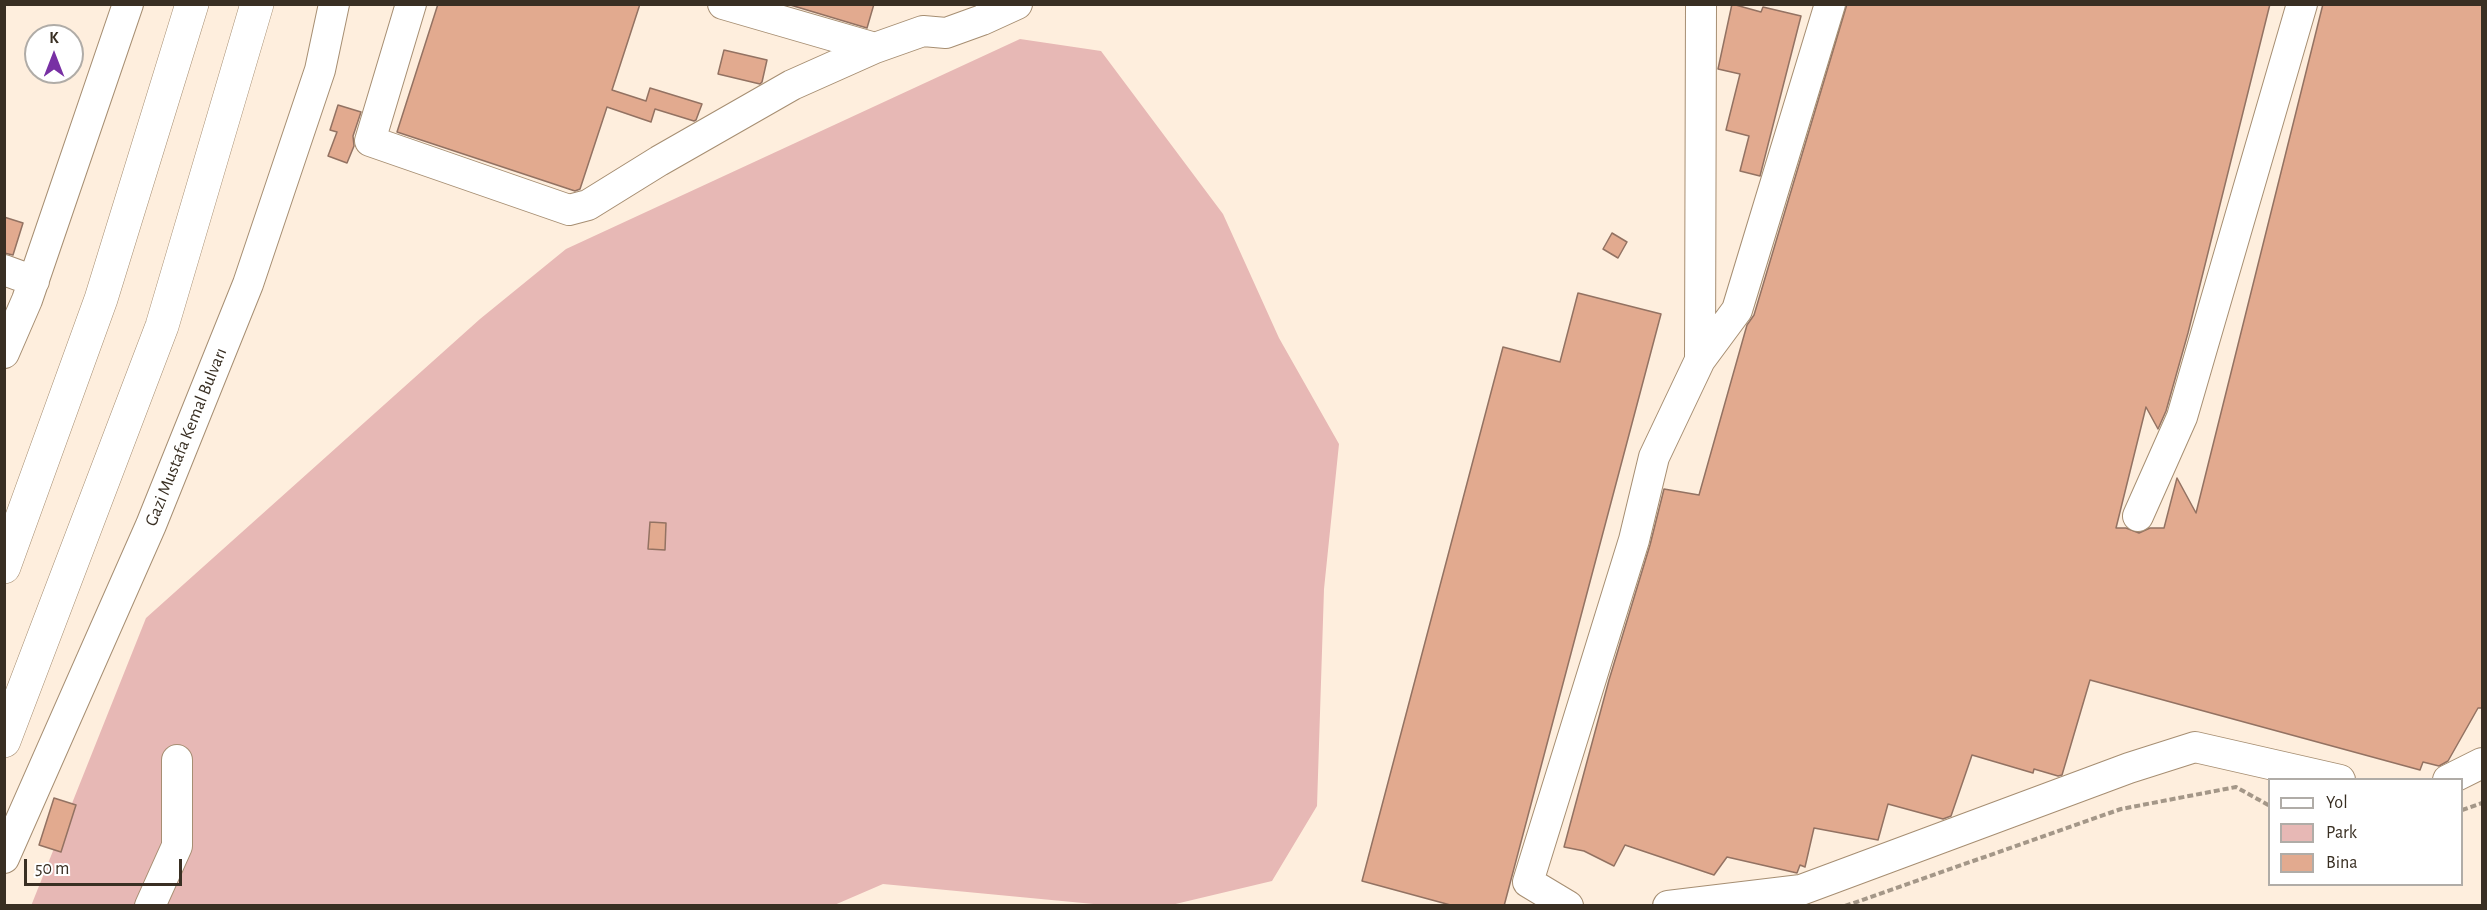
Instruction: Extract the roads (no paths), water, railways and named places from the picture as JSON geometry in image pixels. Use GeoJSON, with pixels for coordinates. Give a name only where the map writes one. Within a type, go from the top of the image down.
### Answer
{"type":"FeatureCollection","features":[{"type":"Feature","properties":{"kind":"highway"},"geometry":{"type":"LineString","coordinates":[[4,567],[101,299],[192,4]]}},
{"type":"Feature","properties":{"kind":"highway"},"geometry":{"type":"LineString","coordinates":[[4,741],[162,326],[258,4]]}},
{"type":"Feature","properties":{"kind":"street"},"geometry":{"type":"LineString","coordinates":[[4,352],[34,281],[129,4]]}},
{"type":"Feature","properties":{"kind":"street","name":"Gazi Mustafa Kemal Bulvarı"},"geometry":{"type":"LineString","coordinates":[[4,858],[151,525],[248,284],[320,70],[334,4]]}},
{"type":"Feature","properties":{"kind":"street"},"geometry":{"type":"LineString","coordinates":[[411,4],[370,141],[569,210],[588,205],[659,160],[792,85],[875,48],[927,18],[946,33],[1017,4]]}},
{"type":"Feature","properties":{"kind":"street"},"geometry":{"type":"LineString","coordinates":[[723,4],[875,48]]}},
{"type":"Feature","properties":{"kind":"street"},"geometry":{"type":"LineString","coordinates":[[1700,360],[1701,4]]}},
{"type":"Feature","properties":{"kind":"street"},"geometry":{"type":"LineString","coordinates":[[1569,906],[1528,882],[1634,540],[1654,457],[1700,360],[1737,310],[1830,4]]}},
{"type":"Feature","properties":{"kind":"street"},"geometry":{"type":"LineString","coordinates":[[2138,516],[2182,417],[2302,4]]}},
{"type":"Feature","properties":{"kind":"street"},"geometry":{"type":"LineString","coordinates":[[4,270],[34,281]]}},
{"type":"Feature","properties":{"kind":"street"},"geometry":{"type":"LineString","coordinates":[[1668,906],[1801,890],[2129,768],[2195,747],[2331,778]]}},
{"type":"Feature","properties":{"kind":"street"},"geometry":{"type":"LineString","coordinates":[[150,906],[177,846],[177,760]]}},
{"type":"Feature","properties":{"kind":"street"},"geometry":{"type":"LineString","coordinates":[[2452,778],[2482,763]]}}]}
